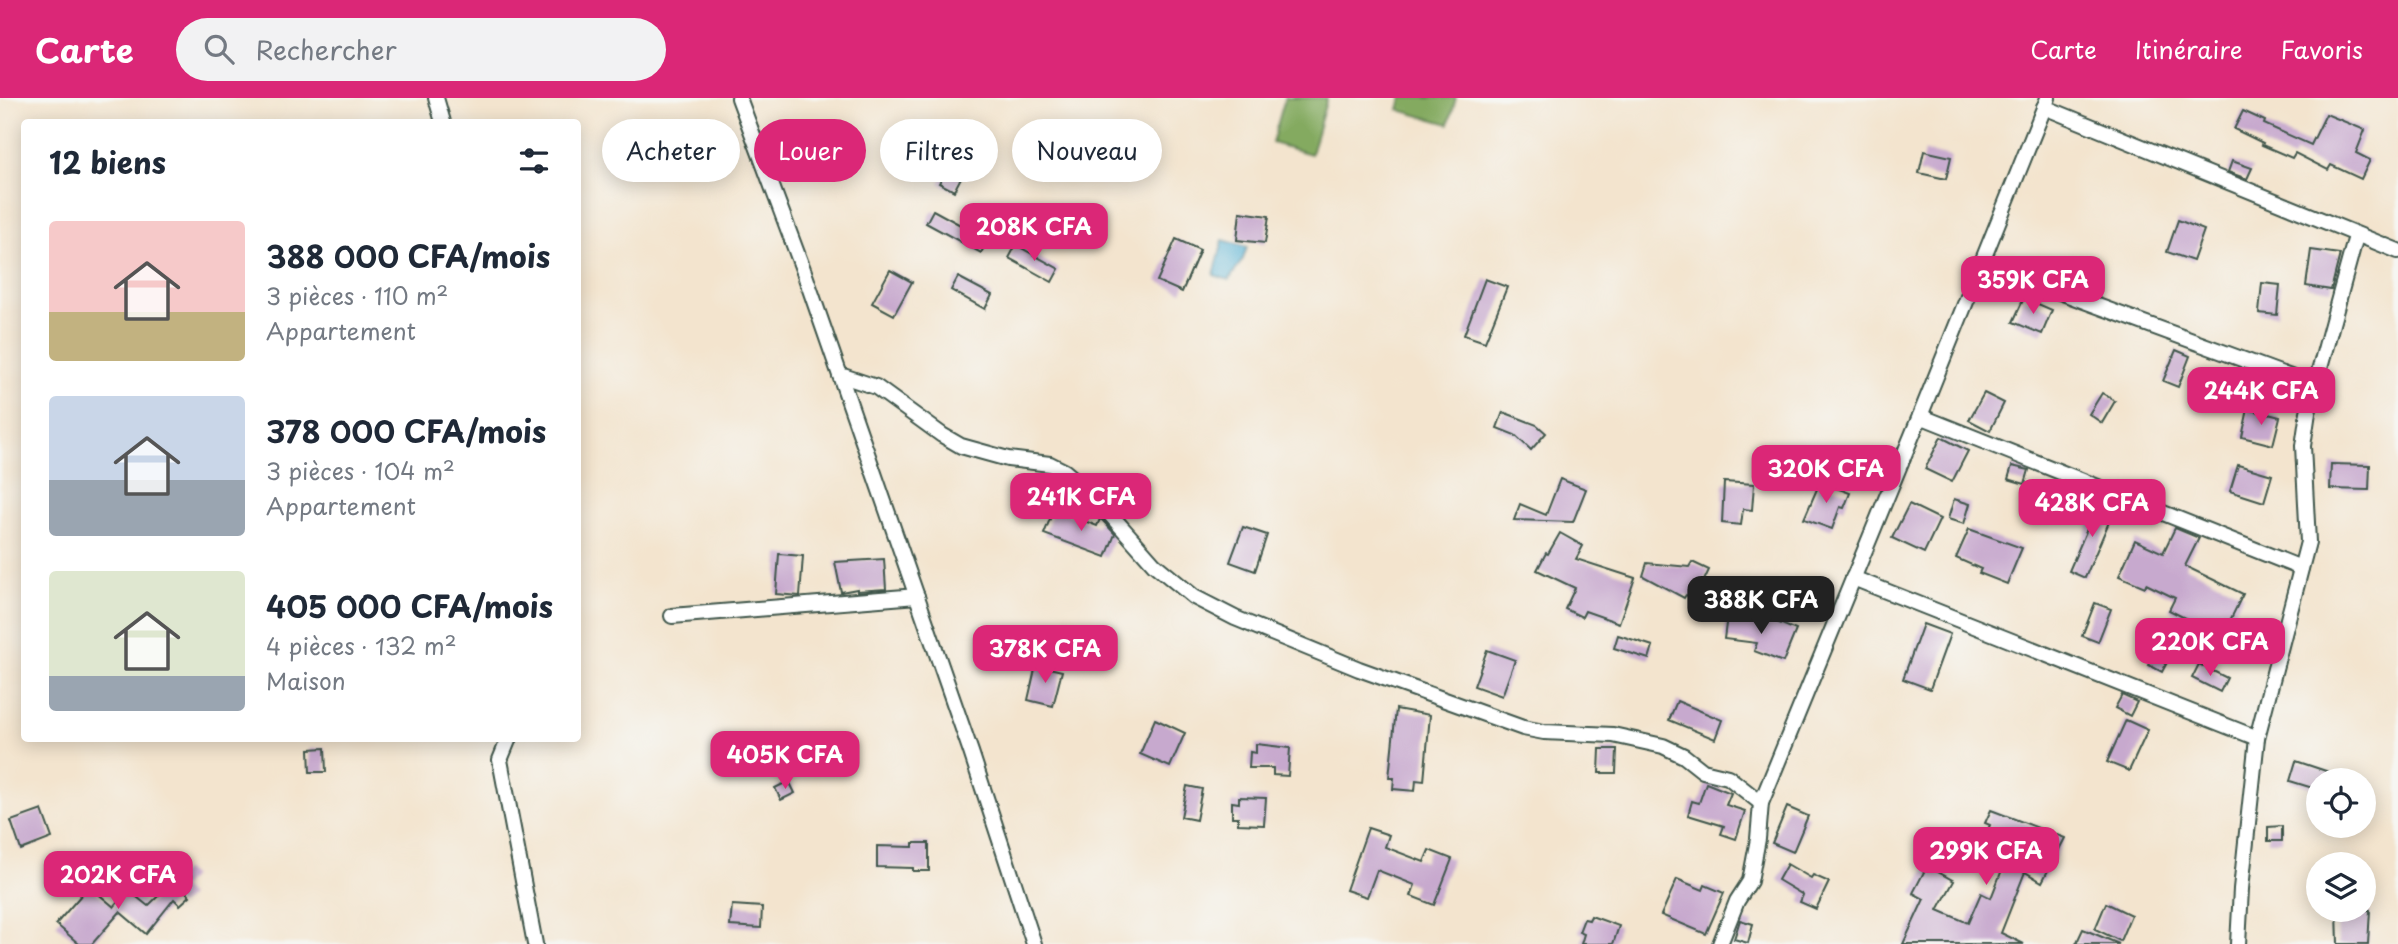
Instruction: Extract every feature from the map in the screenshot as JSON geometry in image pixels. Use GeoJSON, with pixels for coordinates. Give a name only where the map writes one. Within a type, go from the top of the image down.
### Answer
{"type":"FeatureCollection","features":[{"type":"Feature","properties":{"kind":"street"},"geometry":{"type":"LineString","coordinates":[[436,98],[442,119]]}},
{"type":"Feature","properties":{"kind":"street"},"geometry":{"type":"LineString","coordinates":[[739,98],[840,375],[1034,944]]}},
{"type":"Feature","properties":{"kind":"street"},"geometry":{"type":"LineString","coordinates":[[1720,944],[1737,901],[1749,881],[1758,839],[1761,803],[2046,103],[2356,236],[2398,251]]}},
{"type":"Feature","properties":{"kind":"street"},"geometry":{"type":"LineString","coordinates":[[2238,944],[2241,889],[2258,738],[2308,542],[2303,446],[2308,412],[2356,236]]}},
{"type":"Feature","properties":{"kind":"street"},"geometry":{"type":"LineString","coordinates":[[1981,263],[2315,386]]}},
{"type":"Feature","properties":{"kind":"street"},"geometry":{"type":"LineString","coordinates":[[840,375],[876,387],[961,446],[1008,459],[1051,464],[1064,471],[1094,496],[1154,564],[1194,597],[1235,618],[1359,669],[1523,728],[1544,732],[1614,735],[1663,746],[1684,756],[1703,771],[1728,778],[1761,803]]}},
{"type":"Feature","properties":{"kind":"street"},"geometry":{"type":"LineString","coordinates":[[1920,416],[2301,568]]}},
{"type":"Feature","properties":{"kind":"street"},"geometry":{"type":"LineString","coordinates":[[1853,578],[2258,738]]}},
{"type":"Feature","properties":{"kind":"street"},"geometry":{"type":"LineString","coordinates":[[671,615],[917,596]]}},
{"type":"Feature","properties":{"kind":"street"},"geometry":{"type":"LineString","coordinates":[[507,742],[500,760],[535,944]]}},
{"type":"Feature","properties":{"kind":"green space"},"geometry":{"type":"Polygon","coordinates":[[[1285,98],[1327,98],[1311,154],[1272,143],[1285,98]]]}},
{"type":"Feature","properties":{"kind":"green space"},"geometry":{"type":"Polygon","coordinates":[[[1402,98],[1456,98],[1449,124],[1399,110],[1402,98]]]}},
{"type":"Feature","properties":{"kind":"water"},"geometry":{"type":"Polygon","coordinates":[[[1223,240],[1247,247],[1243,259],[1229,280],[1214,275],[1223,240]]]}},
{"type":"Feature","properties":{"kind":"building"},"geometry":{"type":"Polygon","coordinates":[[[2243,111],[2265,121],[2264,124],[2311,145],[2326,114],[2365,130],[2356,153],[2370,160],[2361,179],[2331,165],[2328,170],[2295,153],[2292,158],[2234,129],[2243,111]]]}},
{"type":"Feature","properties":{"kind":"building"},"geometry":{"type":"Polygon","coordinates":[[[1924,151],[1951,157],[1946,179],[1919,173],[1924,151]]]}},
{"type":"Feature","properties":{"kind":"building"},"geometry":{"type":"Polygon","coordinates":[[[2232,161],[2252,168],[2247,179],[2228,172],[2232,161]]]}},
{"type":"Feature","properties":{"kind":"building"},"geometry":{"type":"Polygon","coordinates":[[[940,182],[959,182],[954,191],[940,182]]]}},
{"type":"Feature","properties":{"kind":"building"},"geometry":{"type":"Polygon","coordinates":[[[933,210],[988,240],[981,253],[926,223],[933,210]]]}},
{"type":"Feature","properties":{"kind":"building"},"geometry":{"type":"Polygon","coordinates":[[[1240,212],[1269,216],[1265,243],[1237,240],[1240,212]]]}},
{"type":"Feature","properties":{"kind":"building"},"geometry":{"type":"Polygon","coordinates":[[[2178,220],[2204,230],[2193,261],[2167,252],[2178,220]]]}},
{"type":"Feature","properties":{"kind":"building"},"geometry":{"type":"Polygon","coordinates":[[[1176,239],[1200,250],[1182,292],[1157,281],[1176,239]]]}},
{"type":"Feature","properties":{"kind":"building"},"geometry":{"type":"Polygon","coordinates":[[[1016,245],[1059,269],[1052,282],[1009,258],[1016,245]]]}},
{"type":"Feature","properties":{"kind":"building"},"geometry":{"type":"Polygon","coordinates":[[[2311,250],[2340,254],[2331,290],[2306,286],[2311,250]]]}},
{"type":"Feature","properties":{"kind":"building"},"geometry":{"type":"Polygon","coordinates":[[[890,270],[912,282],[894,315],[872,303],[890,270]]]}},
{"type":"Feature","properties":{"kind":"building"},"geometry":{"type":"Polygon","coordinates":[[[958,277],[992,295],[985,309],[951,290],[958,277]]]}},
{"type":"Feature","properties":{"kind":"building"},"geometry":{"type":"Polygon","coordinates":[[[1485,279],[1507,287],[1485,342],[1464,335],[1485,279]]]}},
{"type":"Feature","properties":{"kind":"building"},"geometry":{"type":"Polygon","coordinates":[[[2262,283],[2280,285],[2277,315],[2259,313],[2262,283]]]}},
{"type":"Feature","properties":{"kind":"building"},"geometry":{"type":"Polygon","coordinates":[[[2024,298],[2052,310],[2042,334],[2013,322],[2024,298]]]}},
{"type":"Feature","properties":{"kind":"building"},"geometry":{"type":"Polygon","coordinates":[[[2176,350],[2190,356],[2178,387],[2163,381],[2176,350]]]}},
{"type":"Feature","properties":{"kind":"building"},"geometry":{"type":"Polygon","coordinates":[[[1984,393],[2004,403],[1990,431],[1969,420],[1984,393]]]}},
{"type":"Feature","properties":{"kind":"building"},"geometry":{"type":"Polygon","coordinates":[[[2102,393],[2115,401],[2102,423],[2089,414],[2102,393]]]}},
{"type":"Feature","properties":{"kind":"building"},"geometry":{"type":"Polygon","coordinates":[[[2248,409],[2280,417],[2273,445],[2242,437],[2248,409]]]}},
{"type":"Feature","properties":{"kind":"building"},"geometry":{"type":"Polygon","coordinates":[[[1503,412],[1537,425],[1546,433],[1531,450],[1515,435],[1497,428],[1503,412]]]}},
{"type":"Feature","properties":{"kind":"building"},"geometry":{"type":"Polygon","coordinates":[[[1941,437],[1968,451],[1952,482],[1925,469],[1941,437]]]}},
{"type":"Feature","properties":{"kind":"building"},"geometry":{"type":"Polygon","coordinates":[[[2331,464],[2370,465],[2369,490],[2330,489],[2331,464]]]}},
{"type":"Feature","properties":{"kind":"building"},"geometry":{"type":"Polygon","coordinates":[[[2238,465],[2272,475],[2264,502],[2230,491],[2238,465]]]}},
{"type":"Feature","properties":{"kind":"building"},"geometry":{"type":"Polygon","coordinates":[[[2012,466],[2029,470],[2025,484],[2008,479],[2012,466]]]}},
{"type":"Feature","properties":{"kind":"building"},"geometry":{"type":"Polygon","coordinates":[[[1560,479],[1586,489],[1573,522],[1514,520],[1520,504],[1546,515],[1560,479]]]}},
{"type":"Feature","properties":{"kind":"building"},"geometry":{"type":"Polygon","coordinates":[[[1724,482],[1754,484],[1752,510],[1743,509],[1741,525],[1722,523],[1724,482]]]}},
{"type":"Feature","properties":{"kind":"building"},"geometry":{"type":"Polygon","coordinates":[[[1820,482],[1850,493],[1844,508],[1840,507],[1832,529],[1804,519],[1820,482]]]}},
{"type":"Feature","properties":{"kind":"building"},"geometry":{"type":"Polygon","coordinates":[[[2057,495],[2057,512],[2027,512],[2027,496],[2057,495]]]}},
{"type":"Feature","properties":{"kind":"building"},"geometry":{"type":"Polygon","coordinates":[[[1954,499],[1970,504],[1964,524],[1948,519],[1954,499]]]}},
{"type":"Feature","properties":{"kind":"building"},"geometry":{"type":"Polygon","coordinates":[[[2099,501],[2115,508],[2085,578],[2069,571],[2099,501]]]}},
{"type":"Feature","properties":{"kind":"building"},"geometry":{"type":"Polygon","coordinates":[[[1909,504],[1940,519],[1924,553],[1892,538],[1909,504]]]}},
{"type":"Feature","properties":{"kind":"building"},"geometry":{"type":"Polygon","coordinates":[[[1054,509],[1097,526],[1100,519],[1103,521],[1115,534],[1106,557],[1044,534],[1054,509]]]}},
{"type":"Feature","properties":{"kind":"building"},"geometry":{"type":"Polygon","coordinates":[[[1243,527],[1267,535],[1255,571],[1230,562],[1243,527]]]}},
{"type":"Feature","properties":{"kind":"building"},"geometry":{"type":"Polygon","coordinates":[[[2175,528],[2199,538],[2185,566],[2243,594],[2222,637],[2169,610],[2175,598],[2146,584],[2145,587],[2119,576],[2135,540],[2163,553],[2175,528]]]}},
{"type":"Feature","properties":{"kind":"building"},"geometry":{"type":"Polygon","coordinates":[[[1969,529],[2022,548],[2007,584],[1979,573],[1981,569],[1956,558],[1969,529]]]}},
{"type":"Feature","properties":{"kind":"building"},"geometry":{"type":"Polygon","coordinates":[[[1560,533],[1583,546],[1576,559],[1635,578],[1619,623],[1585,611],[1582,617],[1565,609],[1575,588],[1537,570],[1560,533]]]}},
{"type":"Feature","properties":{"kind":"building"},"geometry":{"type":"Polygon","coordinates":[[[779,554],[803,556],[800,596],[776,594],[779,554]]]}},
{"type":"Feature","properties":{"kind":"building"},"geometry":{"type":"Polygon","coordinates":[[[884,559],[886,589],[841,592],[835,562],[884,559]]]}},
{"type":"Feature","properties":{"kind":"building"},"geometry":{"type":"Polygon","coordinates":[[[1692,562],[1709,570],[1695,600],[1686,595],[1684,598],[1643,576],[1647,563],[1689,567],[1692,562]]]}},
{"type":"Feature","properties":{"kind":"building"},"geometry":{"type":"Polygon","coordinates":[[[2095,603],[2111,609],[2098,642],[2082,636],[2095,603]]]}},
{"type":"Feature","properties":{"kind":"building"},"geometry":{"type":"Polygon","coordinates":[[[1727,616],[1766,621],[1767,618],[1796,630],[1783,662],[1754,651],[1757,643],[1724,639],[1727,616]]]}},
{"type":"Feature","properties":{"kind":"building"},"geometry":{"type":"Polygon","coordinates":[[[1923,624],[1950,634],[1930,689],[1903,679],[1923,624]]]}},
{"type":"Feature","properties":{"kind":"building"},"geometry":{"type":"Polygon","coordinates":[[[1618,635],[1653,646],[1649,659],[1614,648],[1618,635]]]}},
{"type":"Feature","properties":{"kind":"building"},"geometry":{"type":"Polygon","coordinates":[[[2204,644],[2220,653],[2211,669],[2195,661],[2204,644]]]}},
{"type":"Feature","properties":{"kind":"building"},"geometry":{"type":"Polygon","coordinates":[[[2159,646],[2172,653],[2162,672],[2149,665],[2159,646]]]}},
{"type":"Feature","properties":{"kind":"building"},"geometry":{"type":"Polygon","coordinates":[[[1487,650],[1515,660],[1502,696],[1474,686],[1487,650]]]}},
{"type":"Feature","properties":{"kind":"building"},"geometry":{"type":"Polygon","coordinates":[[[2199,664],[2227,678],[2220,692],[2192,678],[2199,664]]]}},
{"type":"Feature","properties":{"kind":"building"},"geometry":{"type":"Polygon","coordinates":[[[1036,665],[1062,671],[1053,706],[1028,700],[1036,665]]]}},
{"type":"Feature","properties":{"kind":"building"},"geometry":{"type":"Polygon","coordinates":[[[2122,695],[2137,702],[2130,716],[2115,708],[2122,695]]]}},
{"type":"Feature","properties":{"kind":"building"},"geometry":{"type":"Polygon","coordinates":[[[1677,701],[1722,720],[1715,739],[1669,720],[1677,701]]]}},
{"type":"Feature","properties":{"kind":"building"},"geometry":{"type":"Polygon","coordinates":[[[1396,709],[1430,715],[1424,781],[1416,780],[1415,791],[1393,789],[1394,778],[1389,778],[1396,709]]]}},
{"type":"Feature","properties":{"kind":"building"},"geometry":{"type":"Polygon","coordinates":[[[1155,719],[1185,733],[1170,767],[1140,754],[1155,719]]]}},
{"type":"Feature","properties":{"kind":"building"},"geometry":{"type":"Polygon","coordinates":[[[2126,720],[2148,730],[2129,771],[2107,762],[2126,720]]]}},
{"type":"Feature","properties":{"kind":"building"},"geometry":{"type":"Polygon","coordinates":[[[1256,744],[1290,748],[1288,776],[1273,775],[1273,768],[1249,768],[1250,752],[1256,753],[1256,744]]]}},
{"type":"Feature","properties":{"kind":"building"},"geometry":{"type":"Polygon","coordinates":[[[325,748],[326,772],[310,772],[309,749],[325,748]]]}},
{"type":"Feature","properties":{"kind":"building"},"geometry":{"type":"Polygon","coordinates":[[[1600,749],[1617,749],[1616,773],[1599,773],[1600,749]]]}},
{"type":"Feature","properties":{"kind":"building"},"geometry":{"type":"Polygon","coordinates":[[[2296,761],[2317,768],[2306,768],[2306,786],[2290,781],[2296,761]]]}},
{"type":"Feature","properties":{"kind":"building"},"geometry":{"type":"Polygon","coordinates":[[[789,781],[795,793],[781,800],[775,788],[789,781]]]}},
{"type":"Feature","properties":{"kind":"building"},"geometry":{"type":"Polygon","coordinates":[[[1706,783],[1731,793],[1726,805],[1745,811],[1736,839],[1721,834],[1724,826],[1688,815],[1692,801],[1699,803],[1706,783]]]}},
{"type":"Feature","properties":{"kind":"building"},"geometry":{"type":"Polygon","coordinates":[[[1187,786],[1202,789],[1196,820],[1181,817],[1187,786]]]}},
{"type":"Feature","properties":{"kind":"building"},"geometry":{"type":"Polygon","coordinates":[[[1239,797],[1266,798],[1264,825],[1238,824],[1238,817],[1232,817],[1232,802],[1239,803],[1239,797]]]}},
{"type":"Feature","properties":{"kind":"building"},"geometry":{"type":"Polygon","coordinates":[[[1787,807],[1808,816],[1793,852],[1772,843],[1787,807]]]}},
{"type":"Feature","properties":{"kind":"building"},"geometry":{"type":"Polygon","coordinates":[[[42,810],[52,838],[21,850],[11,821],[42,810]]]}},
{"type":"Feature","properties":{"kind":"building"},"geometry":{"type":"Polygon","coordinates":[[[1991,810],[2065,838],[2042,882],[2025,872],[2001,933],[2024,944],[1903,944],[1924,899],[1913,893],[1927,866],[1954,881],[1938,910],[1968,923],[1981,893],[1991,898],[2007,857],[1981,846],[1990,825],[1985,823],[1991,810]]]}},
{"type":"Feature","properties":{"kind":"building"},"geometry":{"type":"Polygon","coordinates":[[[2282,826],[2282,841],[2268,841],[2268,827],[2282,826]]]}},
{"type":"Feature","properties":{"kind":"building"},"geometry":{"type":"Polygon","coordinates":[[[1368,828],[1389,835],[1385,847],[1424,862],[1429,850],[1452,859],[1434,905],[1411,896],[1415,885],[1377,870],[1367,897],[1346,890],[1368,828]]]}},
{"type":"Feature","properties":{"kind":"building"},"geometry":{"type":"Polygon","coordinates":[[[913,843],[929,843],[929,871],[877,867],[877,846],[913,847],[913,843]]]}},
{"type":"Feature","properties":{"kind":"building"},"geometry":{"type":"Polygon","coordinates":[[[1787,864],[1811,878],[1813,875],[1829,882],[1816,909],[1800,902],[1803,895],[1778,880],[1787,864]]]}},
{"type":"Feature","properties":{"kind":"building"},"geometry":{"type":"Polygon","coordinates":[[[185,870],[192,876],[182,888],[190,896],[180,905],[174,899],[146,934],[120,912],[92,944],[79,944],[56,924],[89,886],[114,907],[128,890],[148,906],[185,870]]]}},
{"type":"Feature","properties":{"kind":"building"},"geometry":{"type":"Polygon","coordinates":[[[1677,879],[1703,890],[1705,885],[1724,893],[1706,934],[1661,915],[1677,879]]]}},
{"type":"Feature","properties":{"kind":"building"},"geometry":{"type":"Polygon","coordinates":[[[2106,903],[2131,915],[2120,941],[2095,929],[2106,903]]]}},
{"type":"Feature","properties":{"kind":"building"},"geometry":{"type":"Polygon","coordinates":[[[732,905],[762,907],[761,928],[730,926],[732,905]]]}},
{"type":"Feature","properties":{"kind":"building"},"geometry":{"type":"Polygon","coordinates":[[[1591,916],[1619,926],[1613,944],[1581,944],[1584,934],[1579,932],[1584,919],[1589,920],[1591,916]]]}},
{"type":"Feature","properties":{"kind":"building"},"geometry":{"type":"Polygon","coordinates":[[[1740,920],[1753,924],[1748,943],[1734,939],[1740,920]]]}},
{"type":"Feature","properties":{"kind":"building"},"geometry":{"type":"Polygon","coordinates":[[[2337,922],[2369,922],[2368,944],[2338,944],[2337,922]]]}},
{"type":"Feature","properties":{"kind":"building"},"geometry":{"type":"Polygon","coordinates":[[[2083,929],[2119,944],[2076,944],[2083,929]]]}}]}
